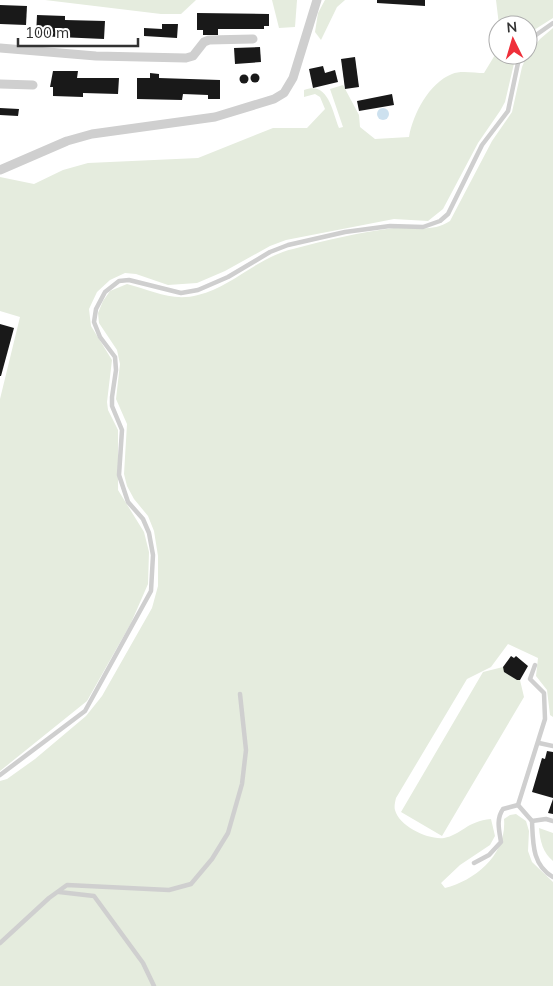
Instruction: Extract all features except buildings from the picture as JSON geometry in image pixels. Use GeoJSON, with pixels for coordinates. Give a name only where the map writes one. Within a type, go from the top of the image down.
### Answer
{"type":"FeatureCollection","features":[{"type":"Feature","properties":{"kind":"street"},"geometry":{"type":"LineString","coordinates":[[0,170],[67,142],[92,134],[215,117],[274,99],[284,93],[293,78],[317,0]]}},
{"type":"Feature","properties":{"kind":"street"},"geometry":{"type":"LineString","coordinates":[[0,48],[96,56],[186,58],[193,56],[204,42],[209,40],[253,39]]}},
{"type":"Feature","properties":{"kind":"street"},"geometry":{"type":"LineString","coordinates":[[0,84],[33,86]]}},
{"type":"Feature","properties":{"kind":"lane"},"geometry":{"type":"LineString","coordinates":[[538,34],[553,23]]}},
{"type":"Feature","properties":{"kind":"lane"},"geometry":{"type":"LineString","coordinates":[[0,775],[84,711],[151,591],[153,555],[149,533],[143,519],[128,502],[119,475],[122,430],[112,406],[116,370],[115,357],[100,337],[94,322],[96,309],[101,298],[113,284],[129,280],[181,294],[198,290],[228,277],[270,252],[288,246],[360,230],[396,225],[423,227],[440,221],[448,214],[482,145],[508,111],[518,65]]}},
{"type":"Feature","properties":{"kind":"lane"},"geometry":{"type":"LineString","coordinates":[[518,805],[545,719],[544,694],[530,679],[535,665]]}},
{"type":"Feature","properties":{"kind":"lane"},"geometry":{"type":"LineString","coordinates":[[0,943],[49,898],[67,885],[169,890],[190,884],[212,859],[228,833],[242,784],[246,750],[240,694]]}},
{"type":"Feature","properties":{"kind":"lane"},"geometry":{"type":"LineString","coordinates":[[539,743],[553,746]]}},
{"type":"Feature","properties":{"kind":"lane"},"geometry":{"type":"LineString","coordinates":[[518,805],[532,821],[536,860],[553,877]]}},
{"type":"Feature","properties":{"kind":"lane"},"geometry":{"type":"LineString","coordinates":[[474,863],[489,855],[501,842],[498,824],[499,815],[503,809],[518,805]]}},
{"type":"Feature","properties":{"kind":"lane"},"geometry":{"type":"LineString","coordinates":[[532,821],[546,819],[553,821]]}},
{"type":"Feature","properties":{"kind":"lane"},"geometry":{"type":"LineString","coordinates":[[59,892],[94,896],[143,963],[154,986]]}},
{"type":"Feature","properties":{"kind":"shaded area"},"geometry":{"type":"Polygon","coordinates":[[[45,0],[196,0],[181,14],[161,14],[45,0]]]}},
{"type":"Feature","properties":{"kind":"shaded area"},"geometry":{"type":"Polygon","coordinates":[[[272,0],[297,0],[295,27],[279,28],[272,0]]]}},
{"type":"Feature","properties":{"kind":"shaded area"},"geometry":{"type":"Polygon","coordinates":[[[325,0],[345,0],[337,7],[321,40],[315,32],[318,13],[325,0]]]}},
{"type":"Feature","properties":{"kind":"shaded area"},"geometry":{"type":"Polygon","coordinates":[[[496,0],[553,0],[553,18],[538,27],[538,15],[498,15],[496,0]]]}},
{"type":"Feature","properties":{"kind":"shaded area"},"geometry":{"type":"Polygon","coordinates":[[[553,28],[553,717],[550,715],[547,690],[536,676],[538,658],[508,644],[491,667],[467,679],[396,798],[395,810],[402,821],[415,831],[437,838],[450,836],[476,822],[491,819],[495,836],[490,845],[460,865],[441,883],[445,888],[468,879],[487,864],[495,854],[500,843],[504,832],[504,819],[516,814],[526,821],[529,831],[528,851],[532,862],[553,882],[553,986],[0,986],[0,781],[7,779],[35,759],[86,716],[102,696],[152,608],[158,586],[158,556],[154,531],[148,516],[134,499],[127,486],[124,474],[127,424],[116,399],[120,364],[117,350],[99,323],[98,313],[103,301],[110,291],[127,284],[170,296],[188,297],[198,295],[223,285],[268,258],[293,249],[331,239],[394,228],[436,227],[450,221],[492,141],[512,112],[523,65],[538,65],[538,41],[553,28]]]}},
{"type":"Feature","properties":{"kind":"shaded area"},"geometry":{"type":"Polygon","coordinates":[[[489,65],[514,65],[505,102],[478,143],[443,209],[428,221],[394,219],[286,240],[270,246],[225,271],[197,283],[168,285],[136,274],[125,273],[110,280],[97,292],[89,309],[91,326],[112,360],[107,402],[108,410],[118,430],[118,490],[144,532],[149,552],[148,584],[131,623],[87,701],[0,771],[0,399],[20,317],[0,311],[0,177],[34,184],[63,170],[88,163],[198,158],[273,128],[307,128],[325,109],[320,97],[315,94],[304,97],[304,90],[312,88],[324,93],[339,128],[343,127],[330,89],[343,85],[359,115],[360,127],[375,139],[409,137],[418,109],[436,84],[455,73],[484,73],[489,65]]]}},
{"type":"Feature","properties":{"kind":"shaded area"},"geometry":{"type":"Polygon","coordinates":[[[503,667],[505,672],[520,680],[524,697],[442,836],[401,812],[483,672],[503,667]]]}},
{"type":"Feature","properties":{"kind":"shaded area"},"geometry":{"type":"Polygon","coordinates":[[[539,828],[553,833],[553,861],[543,846],[539,828]]]}},
{"type":"Feature","properties":{"kind":"water"},"geometry":{"type":"Polygon","coordinates":[[[385,108],[388,109],[388,119],[381,120],[378,119],[377,112],[378,109],[385,108]]]}}]}
